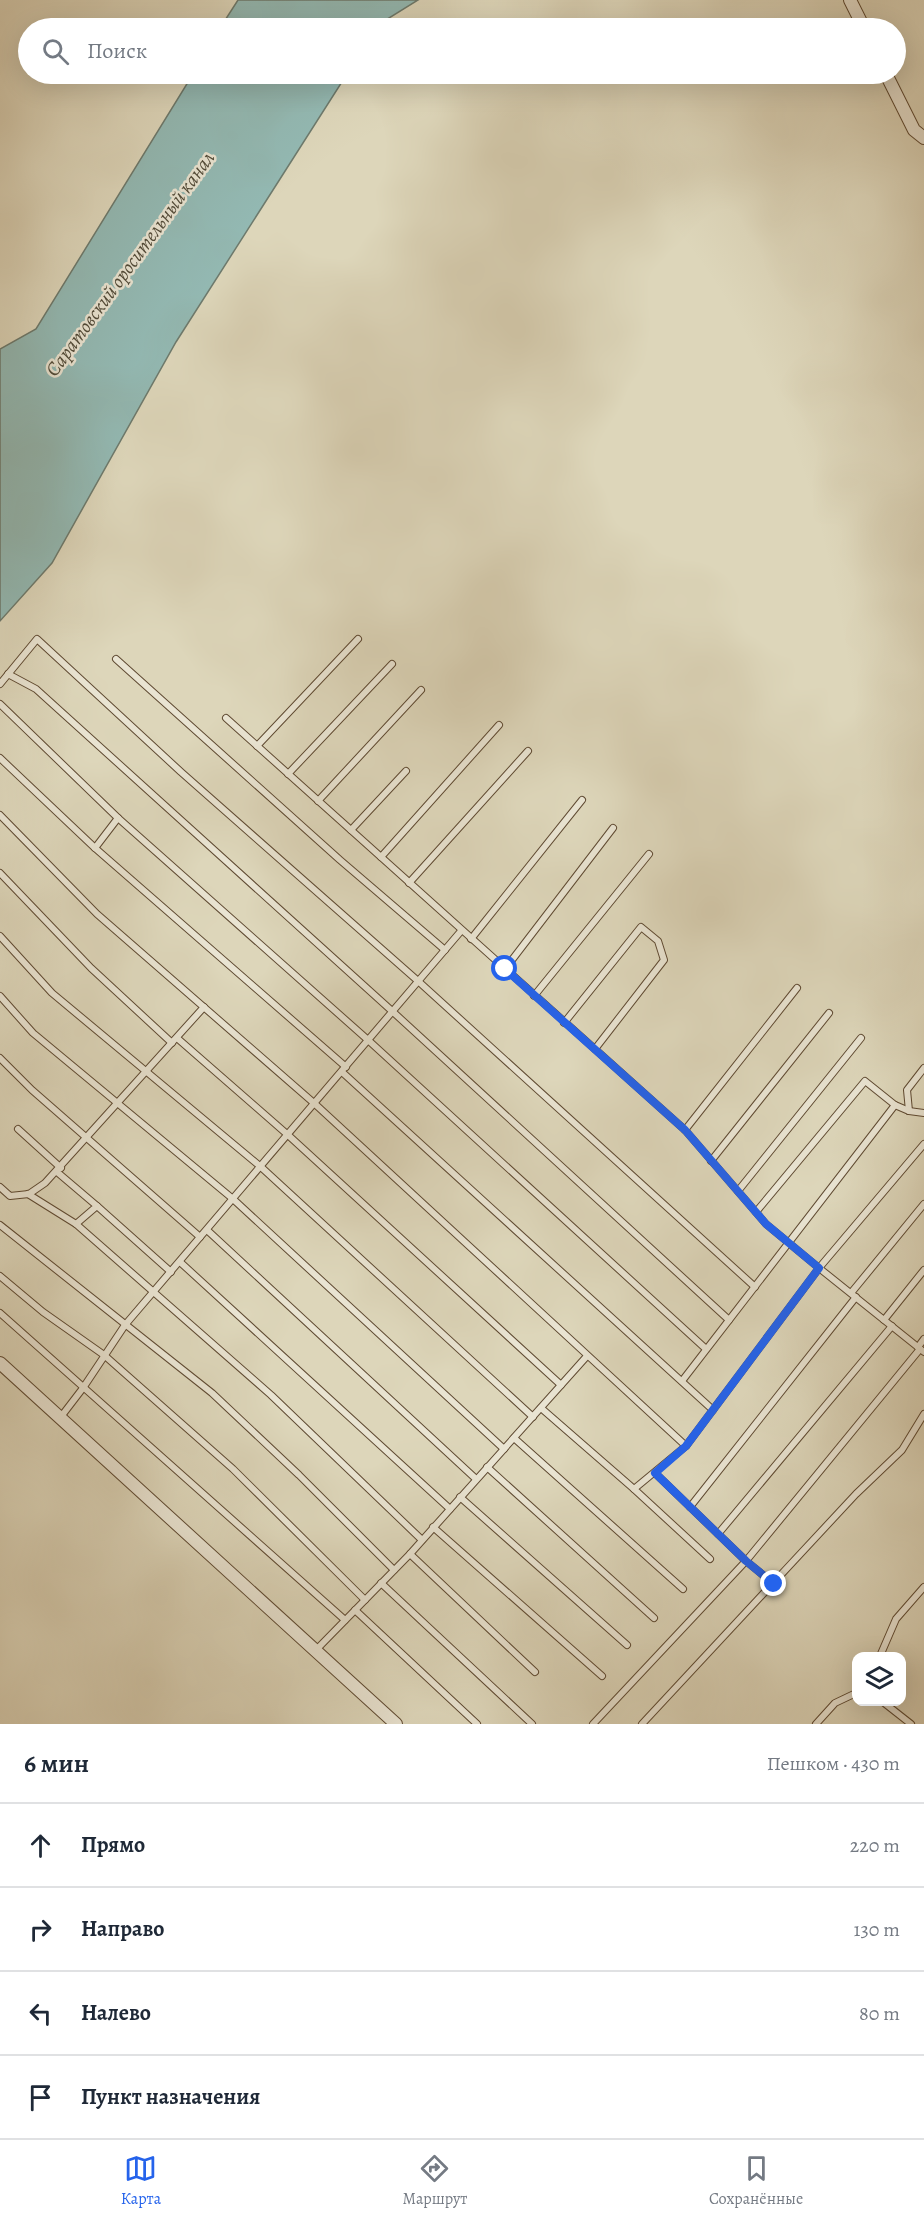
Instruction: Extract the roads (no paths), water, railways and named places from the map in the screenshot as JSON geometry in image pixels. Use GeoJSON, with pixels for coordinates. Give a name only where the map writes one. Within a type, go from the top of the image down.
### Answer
{"type":"FeatureCollection","features":[{"type":"Feature","properties":{"kind":"street"},"geometry":{"type":"LineString","coordinates":[[850,0],[859,18]]}},
{"type":"Feature","properties":{"kind":"street"},"geometry":{"type":"LineString","coordinates":[[891,84],[914,130],[924,138]]}},
{"type":"Feature","properties":{"kind":"street"},"geometry":{"type":"LineString","coordinates":[[0,1363],[396,1724]]}},
{"type":"Feature","properties":{"kind":"lane"},"geometry":{"type":"LineString","coordinates":[[0,684],[38,639],[181,772],[418,981],[755,1287]]}},
{"type":"Feature","properties":{"kind":"lane"},"geometry":{"type":"LineString","coordinates":[[257,746],[358,639]]}},
{"type":"Feature","properties":{"kind":"lane"},"geometry":{"type":"LineString","coordinates":[[116,659],[340,860],[445,950]]}},
{"type":"Feature","properties":{"kind":"lane"},"geometry":{"type":"LineString","coordinates":[[288,774],[392,664]]}},
{"type":"Feature","properties":{"kind":"lane"},"geometry":{"type":"LineString","coordinates":[[9,674],[36,689],[729,1320]]}},
{"type":"Feature","properties":{"kind":"lane"},"geometry":{"type":"LineString","coordinates":[[318,801],[421,690]]}},
{"type":"Feature","properties":{"kind":"lane"},"geometry":{"type":"LineString","coordinates":[[0,704],[118,818],[368,1040],[706,1349]]}},
{"type":"Feature","properties":{"kind":"lane"},"geometry":{"type":"LineString","coordinates":[[226,718],[685,1130],[766,1224],[921,1349]]}},
{"type":"Feature","properties":{"kind":"lane"},"geometry":{"type":"LineString","coordinates":[[381,857],[498,725]]}},
{"type":"Feature","properties":{"kind":"lane"},"geometry":{"type":"LineString","coordinates":[[409,883],[528,751]]}},
{"type":"Feature","properties":{"kind":"lane"},"geometry":{"type":"LineString","coordinates":[[0,758],[95,848],[344,1070],[713,1410]]}},
{"type":"Feature","properties":{"kind":"lane"},"geometry":{"type":"LineString","coordinates":[[351,830],[406,771]]}},
{"type":"Feature","properties":{"kind":"lane"},"geometry":{"type":"LineString","coordinates":[[471,939],[582,801]]}},
{"type":"Feature","properties":{"kind":"lane"},"geometry":{"type":"LineString","coordinates":[[0,815],[97,914],[315,1104],[686,1446]]}},
{"type":"Feature","properties":{"kind":"lane"},"geometry":{"type":"LineString","coordinates":[[95,848],[118,818]]}},
{"type":"Feature","properties":{"kind":"lane"},"geometry":{"type":"LineString","coordinates":[[505,969],[613,828]]}},
{"type":"Feature","properties":{"kind":"lane"},"geometry":{"type":"LineString","coordinates":[[534,996],[649,854]]}},
{"type":"Feature","properties":{"kind":"lane"},"geometry":{"type":"LineString","coordinates":[[0,873],[91,968],[288,1135],[561,1385]]}},
{"type":"Feature","properties":{"kind":"lane"},"geometry":{"type":"LineString","coordinates":[[564,1023],[641,927],[658,941],[664,960],[595,1049]]}},
{"type":"Feature","properties":{"kind":"lane"},"geometry":{"type":"LineString","coordinates":[[60,1418],[125,1325],[461,930]]}},
{"type":"Feature","properties":{"kind":"lane"},"geometry":{"type":"LineString","coordinates":[[0,936],[52,993],[261,1167],[533,1417]]}},
{"type":"Feature","properties":{"kind":"lane"},"geometry":{"type":"LineString","coordinates":[[685,1130],[797,988]]}},
{"type":"Feature","properties":{"kind":"lane"},"geometry":{"type":"LineString","coordinates":[[0,996],[33,1033],[233,1199],[504,1449]]}},
{"type":"Feature","properties":{"kind":"lane"},"geometry":{"type":"LineString","coordinates":[[0,1186],[10,1196],[28,1194],[45,1183],[204,1007]]}},
{"type":"Feature","properties":{"kind":"lane"},"geometry":{"type":"LineString","coordinates":[[711,1161],[829,1013]]}},
{"type":"Feature","properties":{"kind":"lane"},"geometry":{"type":"LineString","coordinates":[[738,1191],[861,1038]]}},
{"type":"Feature","properties":{"kind":"lane"},"geometry":{"type":"LineString","coordinates":[[0,1058],[32,1090],[200,1238]]}},
{"type":"Feature","properties":{"kind":"lane"},"geometry":{"type":"LineString","coordinates":[[909,1111],[907,1090],[924,1068]]}},
{"type":"Feature","properties":{"kind":"lane"},"geometry":{"type":"LineString","coordinates":[[756,1212],[865,1080],[895,1105],[909,1111],[924,1113]]}},
{"type":"Feature","properties":{"kind":"lane"},"geometry":{"type":"LineString","coordinates":[[682,1382],[895,1105]]}},
{"type":"Feature","properties":{"kind":"lane"},"geometry":{"type":"LineString","coordinates":[[18,1129],[97,1206],[171,1272]]}},
{"type":"Feature","properties":{"kind":"lane"},"geometry":{"type":"LineString","coordinates":[[634,1489],[686,1446],[819,1268],[924,1144]]}},
{"type":"Feature","properties":{"kind":"lane"},"geometry":{"type":"LineString","coordinates":[[28,1194],[76,1224],[271,1395],[422,1540]]}},
{"type":"Feature","properties":{"kind":"lane"},"geometry":{"type":"LineString","coordinates":[[690,1507],[924,1204]]}},
{"type":"Feature","properties":{"kind":"lane"},"geometry":{"type":"LineString","coordinates":[[76,1224],[97,1206]]}},
{"type":"Feature","properties":{"kind":"lane"},"geometry":{"type":"LineString","coordinates":[[0,1225],[212,1393],[299,1475],[394,1570]]}},
{"type":"Feature","properties":{"kind":"lane"},"geometry":{"type":"LineString","coordinates":[[207,1230],[476,1479]]}},
{"type":"Feature","properties":{"kind":"lane"},"geometry":{"type":"LineString","coordinates":[[180,1262],[450,1509]]}},
{"type":"Feature","properties":{"kind":"lane"},"geometry":{"type":"LineString","coordinates":[[884,1320],[924,1270]]}},
{"type":"Feature","properties":{"kind":"lane"},"geometry":{"type":"LineString","coordinates":[[0,1276],[44,1312],[104,1354],[233,1469],[365,1600]]}},
{"type":"Feature","properties":{"kind":"lane"},"geometry":{"type":"LineString","coordinates":[[0,1313],[345,1620]]}},
{"type":"Feature","properties":{"kind":"lane"},"geometry":{"type":"LineString","coordinates":[[718,1534],[892,1326]]}},
{"type":"Feature","properties":{"kind":"lane"},"geometry":{"type":"LineString","coordinates":[[593,1724],[746,1561],[921,1349],[924,1339]]}},
{"type":"Feature","properties":{"kind":"lane"},"geometry":{"type":"LineString","coordinates":[[316,1650],[410,1554],[587,1356]]}},
{"type":"Feature","properties":{"kind":"lane"},"geometry":{"type":"LineString","coordinates":[[541,1408],[710,1559]]}},
{"type":"Feature","properties":{"kind":"lane"},"geometry":{"type":"LineString","coordinates":[[642,1724],[856,1494],[902,1450],[924,1414]]}},
{"type":"Feature","properties":{"kind":"lane"},"geometry":{"type":"LineString","coordinates":[[514,1438],[683,1589]]}},
{"type":"Feature","properties":{"kind":"lane"},"geometry":{"type":"LineString","coordinates":[[487,1467],[654,1618]]}},
{"type":"Feature","properties":{"kind":"lane"},"geometry":{"type":"LineString","coordinates":[[655,1473],[746,1561],[774,1584]]}},
{"type":"Feature","properties":{"kind":"lane"},"geometry":{"type":"LineString","coordinates":[[460,1497],[627,1646]]}},
{"type":"Feature","properties":{"kind":"lane"},"geometry":{"type":"LineString","coordinates":[[433,1527],[602,1676]]}},
{"type":"Feature","properties":{"kind":"lane"},"geometry":{"type":"LineString","coordinates":[[410,1554],[535,1672]]}},
{"type":"Feature","properties":{"kind":"lane"},"geometry":{"type":"LineString","coordinates":[[381,1583],[532,1724]]}},
{"type":"Feature","properties":{"kind":"lane"},"geometry":{"type":"LineString","coordinates":[[882,1652],[896,1619],[924,1587]]}},
{"type":"Feature","properties":{"kind":"lane"},"geometry":{"type":"LineString","coordinates":[[355,1610],[477,1724]]}},
{"type":"Feature","properties":{"kind":"lane"},"geometry":{"type":"LineString","coordinates":[[816,1724],[835,1703],[852,1695]]}},
{"type":"Feature","properties":{"kind":"lane"},"geometry":{"type":"LineString","coordinates":[[889,1706],[911,1724]]}},
{"type":"Feature","properties":{"kind":"lane"},"geometry":{"type":"LineString","coordinates":[[894,1724],[901,1716]]}},
{"type":"Feature","properties":{"kind":"water"},"geometry":{"type":"Polygon","coordinates":[[[238,0],[418,0],[389,18],[226,18],[238,0]]]}},
{"type":"Feature","properties":{"kind":"water","name":"Саратовский оросительный канал"},"geometry":{"type":"Polygon","coordinates":[[[187,84],[341,84],[176,342],[52,563],[0,621],[0,349],[36,329],[187,84]]]}}]}
